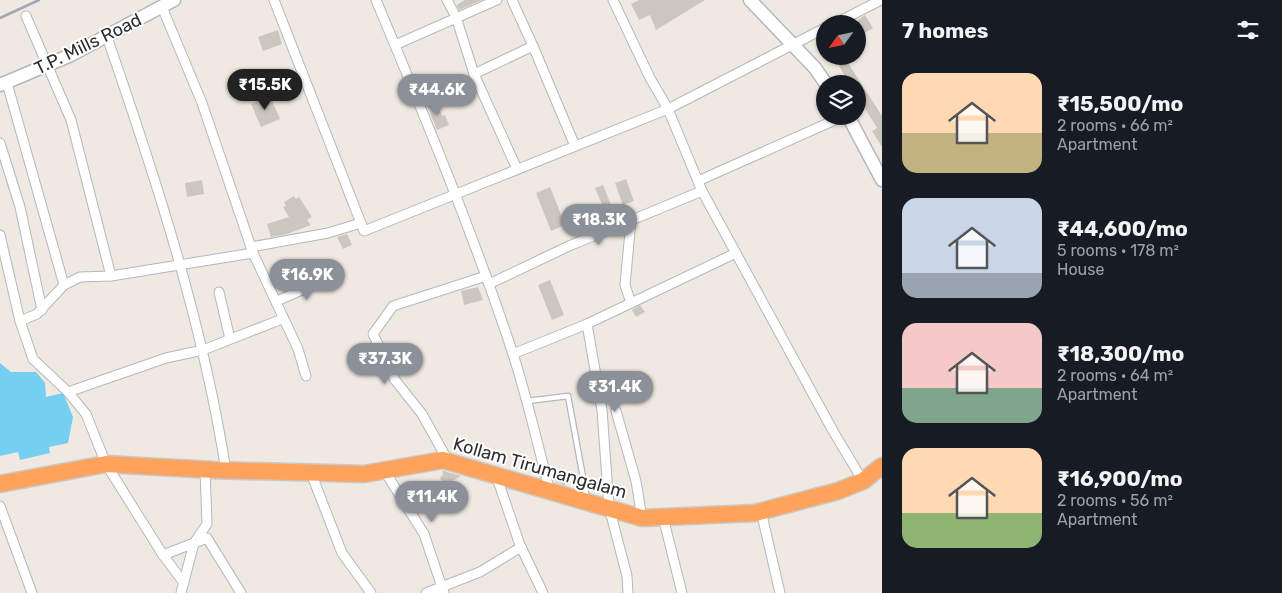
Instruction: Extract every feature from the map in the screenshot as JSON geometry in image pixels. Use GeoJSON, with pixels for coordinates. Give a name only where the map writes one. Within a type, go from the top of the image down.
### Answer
{"type":"FeatureCollection","features":[{"type":"Feature","properties":{"kind":"highway","name":"Kollam Tirumangalam"},"geometry":{"type":"LineString","coordinates":[[0,484],[106,464],[226,471],[364,474],[443,460],[549,489],[642,518],[762,511],[838,491],[864,481],[882,466]]}},
{"type":"Feature","properties":{"kind":"main road","name":"T.P. Mills Road"},"geometry":{"type":"LineString","coordinates":[[3,84],[108,37],[174,0]]}},
{"type":"Feature","properties":{"kind":"main road"},"geometry":{"type":"LineString","coordinates":[[750,0],[818,75]]}},
{"type":"Feature","properties":{"kind":"main road"},"geometry":{"type":"LineString","coordinates":[[853,125],[882,180]]}},
{"type":"Feature","properties":{"kind":"street"},"geometry":{"type":"LineString","coordinates":[[274,0],[364,231],[668,109],[816,33]]}},
{"type":"Feature","properties":{"kind":"street"},"geometry":{"type":"LineString","coordinates":[[376,0],[456,194],[488,280],[527,401],[549,489]]}},
{"type":"Feature","properties":{"kind":"street"},"geometry":{"type":"LineString","coordinates":[[447,0],[456,17],[474,74],[517,169]]}},
{"type":"Feature","properties":{"kind":"street"},"geometry":{"type":"LineString","coordinates":[[394,45],[497,0]]}},
{"type":"Feature","properties":{"kind":"street"},"geometry":{"type":"LineString","coordinates":[[512,0],[575,146]]}},
{"type":"Feature","properties":{"kind":"street"},"geometry":{"type":"LineString","coordinates":[[613,0],[650,78],[668,109],[702,191],[833,431],[864,481]]}},
{"type":"Feature","properties":{"kind":"street"},"geometry":{"type":"LineString","coordinates":[[852,15],[881,0]]}},
{"type":"Feature","properties":{"kind":"street"},"geometry":{"type":"LineString","coordinates":[[162,7],[202,103],[252,250],[277,301],[282,320],[298,348],[306,376]]}},
{"type":"Feature","properties":{"kind":"street"},"geometry":{"type":"LineString","coordinates":[[26,16],[71,120],[111,276]]}},
{"type":"Feature","properties":{"kind":"street"},"geometry":{"type":"LineString","coordinates":[[108,37],[151,165],[203,350],[217,412],[226,471]]}},
{"type":"Feature","properties":{"kind":"street"},"geometry":{"type":"LineString","coordinates":[[474,74],[533,46]]}},
{"type":"Feature","properties":{"kind":"street"},"geometry":{"type":"LineString","coordinates":[[3,84],[64,285]]}},
{"type":"Feature","properties":{"kind":"street"},"geometry":{"type":"LineString","coordinates":[[698,181],[824,125]]}},
{"type":"Feature","properties":{"kind":"street"},"geometry":{"type":"LineString","coordinates":[[0,143],[20,207],[42,310]]}},
{"type":"Feature","properties":{"kind":"street"},"geometry":{"type":"LineString","coordinates":[[448,461],[422,414],[396,380],[373,334],[393,306],[488,280],[702,191]]}},
{"type":"Feature","properties":{"kind":"street"},"geometry":{"type":"LineString","coordinates":[[631,222],[625,285],[631,303]]}},
{"type":"Feature","properties":{"kind":"street"},"geometry":{"type":"LineString","coordinates":[[20,321],[37,314],[64,285],[80,277],[111,276],[179,266],[328,233],[361,223]]}},
{"type":"Feature","properties":{"kind":"street"},"geometry":{"type":"LineString","coordinates":[[0,235],[20,321],[33,359],[68,392],[86,414],[106,464],[163,555],[184,582]]}},
{"type":"Feature","properties":{"kind":"street"},"geometry":{"type":"LineString","coordinates":[[513,354],[587,324],[736,253]]}},
{"type":"Feature","properties":{"kind":"street"},"geometry":{"type":"LineString","coordinates":[[277,301],[327,279]]}},
{"type":"Feature","properties":{"kind":"street"},"geometry":{"type":"LineString","coordinates":[[219,292],[230,339]]}},
{"type":"Feature","properties":{"kind":"street"},"geometry":{"type":"LineString","coordinates":[[68,392],[106,377],[166,358],[203,350],[230,339],[236,339],[282,320]]}},
{"type":"Feature","properties":{"kind":"street"},"geometry":{"type":"LineString","coordinates":[[587,324],[602,410],[609,507],[627,576],[628,593]]}},
{"type":"Feature","properties":{"kind":"street"},"geometry":{"type":"LineString","coordinates":[[616,411],[636,481],[642,518]]}},
{"type":"Feature","properties":{"kind":"street"},"geometry":{"type":"LineString","coordinates":[[181,593],[194,543],[207,524],[205,470]]}},
{"type":"Feature","properties":{"kind":"street"},"geometry":{"type":"LineString","coordinates":[[384,470],[424,534],[443,590]]}},
{"type":"Feature","properties":{"kind":"street"},"geometry":{"type":"LineString","coordinates":[[311,473],[342,553],[371,593]]}},
{"type":"Feature","properties":{"kind":"street"},"geometry":{"type":"LineString","coordinates":[[496,474],[521,548],[543,593]]}},
{"type":"Feature","properties":{"kind":"street"},"geometry":{"type":"LineString","coordinates":[[0,506],[32,593]]}},
{"type":"Feature","properties":{"kind":"street"},"geometry":{"type":"LineString","coordinates":[[762,511],[780,593]]}},
{"type":"Feature","properties":{"kind":"street"},"geometry":{"type":"LineString","coordinates":[[663,516],[682,593]]}},
{"type":"Feature","properties":{"kind":"street"},"geometry":{"type":"LineString","coordinates":[[163,555],[207,538],[242,593]]}},
{"type":"Feature","properties":{"kind":"street"},"geometry":{"type":"LineString","coordinates":[[426,593],[443,590],[480,572],[521,548]]}},
{"type":"Feature","properties":{"kind":"lane"},"geometry":{"type":"LineString","coordinates":[[527,401],[568,396],[587,501]]}},
{"type":"Feature","properties":{"kind":"water"},"geometry":{"type":"Polygon","coordinates":[[[0,363],[11,372],[36,372],[45,383],[46,397],[63,393],[73,417],[68,443],[49,447],[50,453],[20,460],[18,452],[0,456],[0,363]]]}},
{"type":"Feature","properties":{"kind":"building"},"geometry":{"type":"Polygon","coordinates":[[[465,0],[482,0],[459,10],[457,5],[465,0]]]}},
{"type":"Feature","properties":{"kind":"building"},"geometry":{"type":"Polygon","coordinates":[[[639,0],[705,0],[656,30],[650,15],[639,20],[631,4],[639,0]]]}},
{"type":"Feature","properties":{"kind":"building"},"geometry":{"type":"Polygon","coordinates":[[[866,17],[873,28],[866,33],[866,17]]]}},
{"type":"Feature","properties":{"kind":"building"},"geometry":{"type":"Polygon","coordinates":[[[278,30],[282,44],[263,51],[258,37],[278,30]]]}},
{"type":"Feature","properties":{"kind":"building"},"geometry":{"type":"Polygon","coordinates":[[[839,65],[849,65],[856,75],[844,75],[839,65]]]}},
{"type":"Feature","properties":{"kind":"building"},"geometry":{"type":"Polygon","coordinates":[[[866,91],[882,116],[882,147],[872,131],[877,128],[866,110],[866,91]]]}},
{"type":"Feature","properties":{"kind":"building"},"geometry":{"type":"Polygon","coordinates":[[[270,96],[280,119],[261,127],[251,104],[270,96]]]}},
{"type":"Feature","properties":{"kind":"building"},"geometry":{"type":"Polygon","coordinates":[[[435,100],[442,116],[445,115],[449,125],[437,130],[426,103],[435,100]]]}},
{"type":"Feature","properties":{"kind":"building"},"geometry":{"type":"Polygon","coordinates":[[[626,179],[634,201],[623,205],[615,183],[626,179]]]}},
{"type":"Feature","properties":{"kind":"building"},"geometry":{"type":"Polygon","coordinates":[[[202,180],[204,194],[187,197],[185,183],[202,180]]]}},
{"type":"Feature","properties":{"kind":"building"},"geometry":{"type":"Polygon","coordinates":[[[603,185],[611,205],[604,209],[595,188],[603,185]]]}},
{"type":"Feature","properties":{"kind":"building"},"geometry":{"type":"Polygon","coordinates":[[[550,187],[565,225],[551,231],[536,193],[550,187]]]}},
{"type":"Feature","properties":{"kind":"building"},"geometry":{"type":"Polygon","coordinates":[[[294,196],[296,199],[299,197],[312,217],[307,220],[311,225],[287,234],[271,237],[267,224],[289,217],[283,207],[286,206],[284,202],[294,196]]]}},
{"type":"Feature","properties":{"kind":"building"},"geometry":{"type":"Polygon","coordinates":[[[347,234],[352,245],[343,249],[337,237],[347,234]]]}},
{"type":"Feature","properties":{"kind":"building"},"geometry":{"type":"Polygon","coordinates":[[[550,280],[564,315],[552,320],[538,285],[550,280]]]}},
{"type":"Feature","properties":{"kind":"building"},"geometry":{"type":"Polygon","coordinates":[[[478,287],[483,300],[464,305],[461,291],[478,287]]]}},
{"type":"Feature","properties":{"kind":"building"},"geometry":{"type":"Polygon","coordinates":[[[640,305],[645,312],[636,317],[632,310],[640,305]]]}},
{"type":"Feature","properties":{"kind":"building"},"geometry":{"type":"Polygon","coordinates":[[[564,470],[570,482],[564,485],[556,482],[554,472],[564,470]]]}},
{"type":"Feature","properties":{"kind":"building"},"geometry":{"type":"Polygon","coordinates":[[[442,471],[461,476],[444,486],[440,478],[443,474],[442,471]]]}},
{"type":"Feature","properties":{"kind":"railway"},"geometry":{"type":"LineString","coordinates":[[0,18],[39,0]]}}]}
